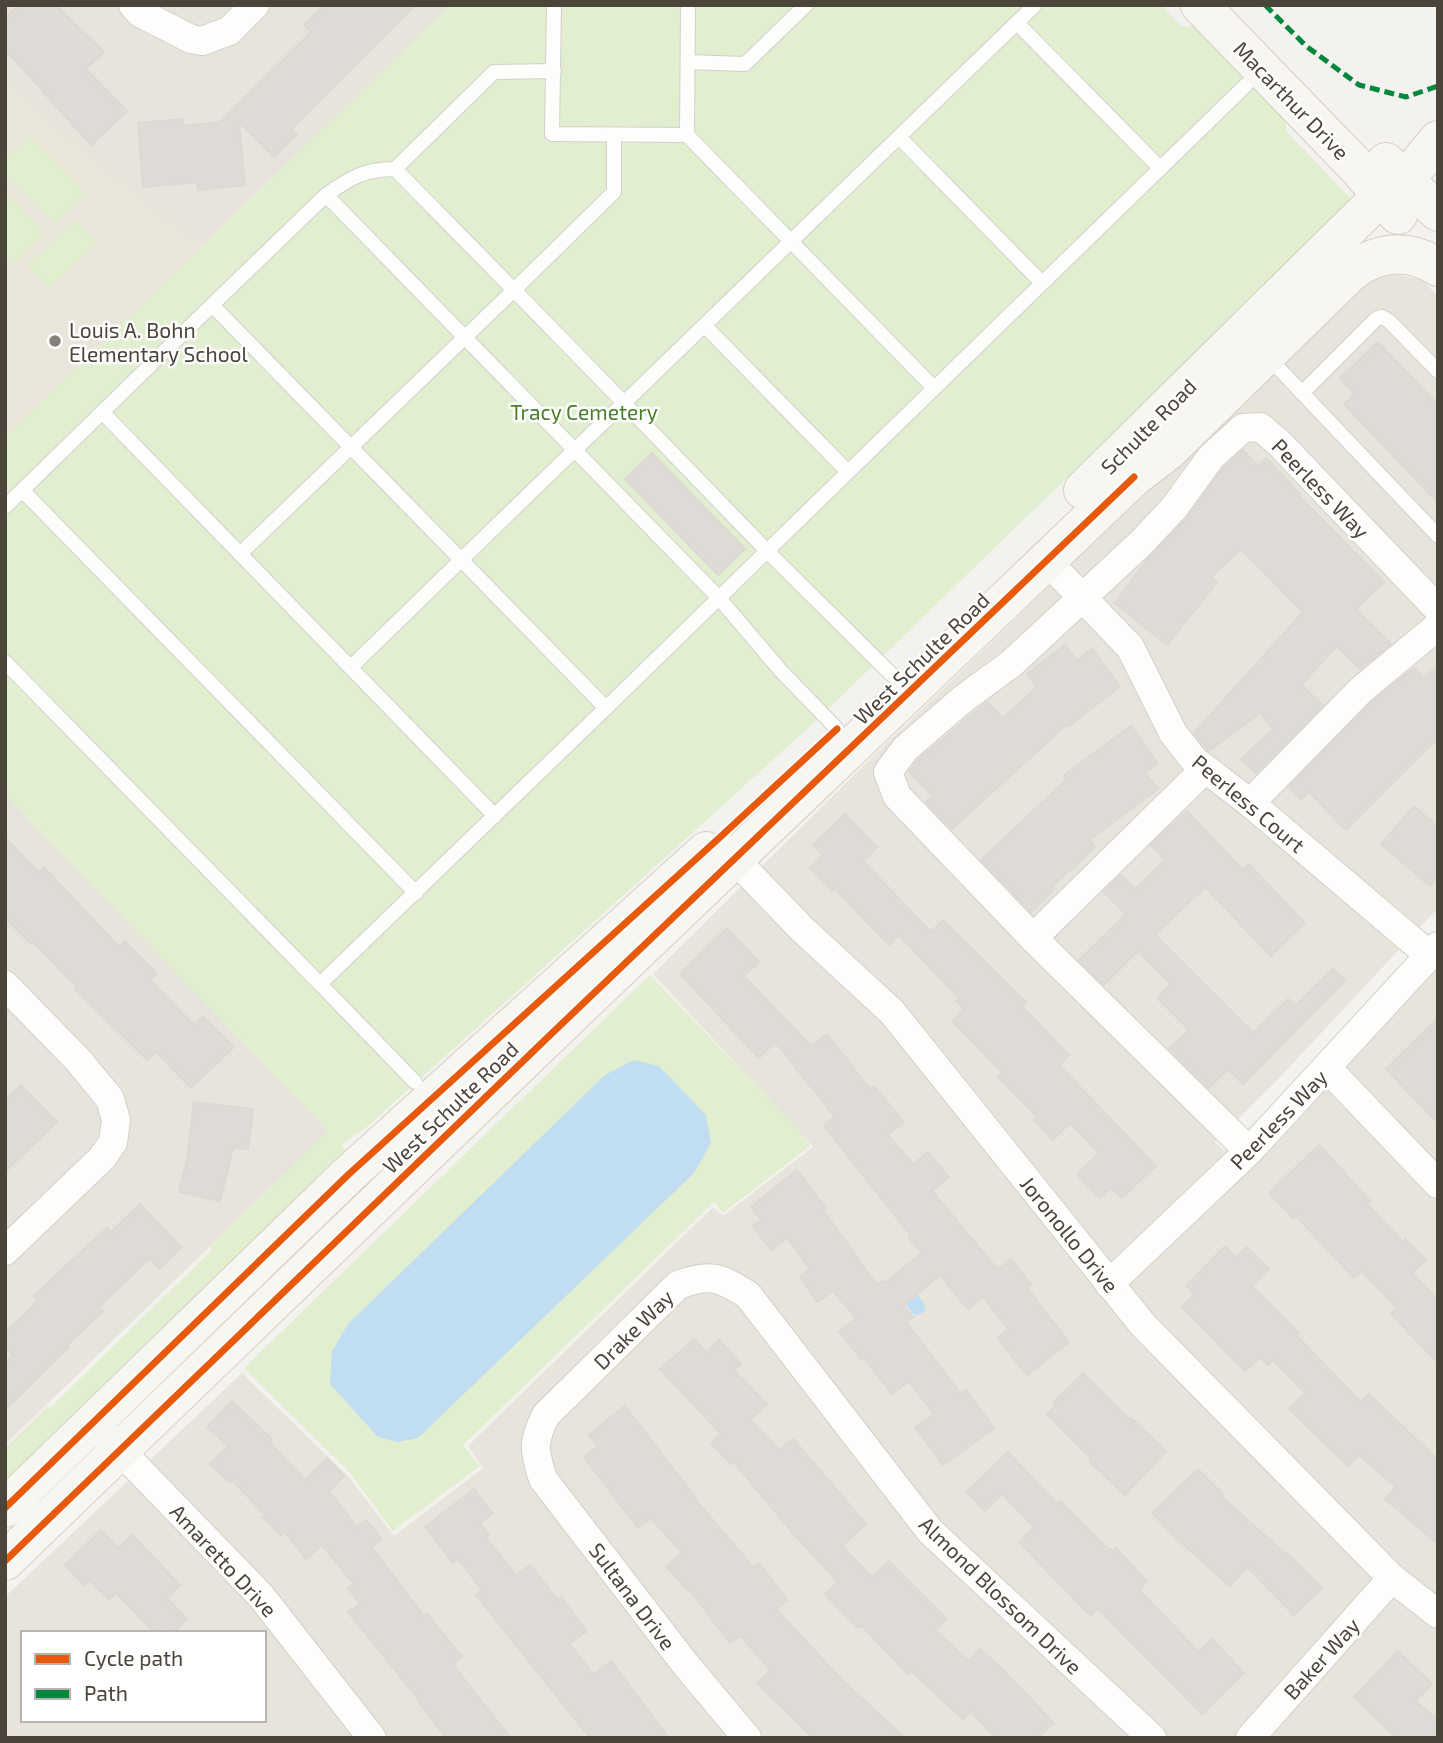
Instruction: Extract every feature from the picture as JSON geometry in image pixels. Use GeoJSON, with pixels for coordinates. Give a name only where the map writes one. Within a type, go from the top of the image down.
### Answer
{"type":"FeatureCollection","features":[{"type":"Feature","properties":{"kind":"main road","name":"Macarthur Drive"},"geometry":{"type":"LineString","coordinates":[[1200,5],[1357,167],[1392,194]]}},
{"type":"Feature","properties":{"kind":"main road","name":"Macarthur Drive"},"geometry":{"type":"LineString","coordinates":[[1229,5],[1392,194]]}},
{"type":"Feature","properties":{"kind":"main road","name":"Schulte Road"},"geometry":{"type":"LineString","coordinates":[[892,675],[1392,194],[1438,140]]}},
{"type":"Feature","properties":{"kind":"main road","name":"Schulte Road"},"geometry":{"type":"LineString","coordinates":[[1134,477],[1160,442],[1372,227],[1392,194]]}},
{"type":"Feature","properties":{"kind":"main road"},"geometry":{"type":"LineString","coordinates":[[1392,194],[1438,212]]}},
{"type":"Feature","properties":{"kind":"main road"},"geometry":{"type":"LineString","coordinates":[[1392,194],[1438,260]]}},
{"type":"Feature","properties":{"kind":"main road"},"geometry":{"type":"LineString","coordinates":[[1134,477],[1168,451],[1362,263],[1389,253],[1411,255],[1438,267]]}},
{"type":"Feature","properties":{"kind":"main road","name":"West Schulte Road"},"geometry":{"type":"LineString","coordinates":[[5,1508],[349,1174],[726,849],[1047,561],[1134,477]]}},
{"type":"Feature","properties":{"kind":"main road","name":"West Schulte Road"},"geometry":{"type":"LineString","coordinates":[[5,1561],[726,849],[837,729],[892,675]]}},
{"type":"Feature","properties":{"kind":"street"},"geometry":{"type":"LineString","coordinates":[[133,5],[140,13],[191,39],[202,41],[229,32],[255,5]]}},
{"type":"Feature","properties":{"kind":"street","name":"Peerless Way"},"geometry":{"type":"LineString","coordinates":[[1032,938],[897,796],[888,772],[905,750],[963,699],[1012,663],[1141,543],[1174,508],[1211,457],[1244,428],[1260,427],[1278,442],[1438,609]]}},
{"type":"Feature","properties":{"kind":"street","name":"Peerless Court"},"geometry":{"type":"LineString","coordinates":[[1047,561],[1130,647],[1173,733],[1205,769],[1433,950]]}},
{"type":"Feature","properties":{"kind":"street"},"geometry":{"type":"LineString","coordinates":[[1250,803],[1360,690],[1438,626]]}},
{"type":"Feature","properties":{"kind":"street"},"geometry":{"type":"LineString","coordinates":[[1205,769],[1032,938],[1249,1151]]}},
{"type":"Feature","properties":{"kind":"street","name":"Joronollo Drive"},"geometry":{"type":"LineString","coordinates":[[726,849],[802,929],[892,1012],[1143,1325],[1392,1578],[1438,1614]]}},
{"type":"Feature","properties":{"kind":"street","name":"Peerless Way"},"geometry":{"type":"LineString","coordinates":[[1109,1284],[1249,1151],[1327,1069],[1433,950]]}},
{"type":"Feature","properties":{"kind":"street"},"geometry":{"type":"LineString","coordinates":[[5,985],[78,1060],[110,1099],[116,1120],[113,1142],[102,1158],[5,1251]]}},
{"type":"Feature","properties":{"kind":"street"},"geometry":{"type":"LineString","coordinates":[[1327,1069],[1438,1184]]}},
{"type":"Feature","properties":{"kind":"street","name":"Drake Way"},"geometry":{"type":"LineString","coordinates":[[535,1446],[536,1434],[546,1415],[678,1285],[700,1277],[724,1280],[748,1295],[759,1308]]}},
{"type":"Feature","properties":{"kind":"street","name":"Almond Blossom Drive"},"geometry":{"type":"LineString","coordinates":[[759,1308],[930,1531],[1152,1738]]}},
{"type":"Feature","properties":{"kind":"street","name":"Amaretto Drive"},"geometry":{"type":"LineString","coordinates":[[93,1423],[261,1596],[372,1738]]}},
{"type":"Feature","properties":{"kind":"street","name":"Sultana Drive"},"geometry":{"type":"LineString","coordinates":[[535,1446],[535,1456],[543,1479],[686,1665],[747,1738]]}},
{"type":"Feature","properties":{"kind":"street","name":"Baker Way"},"geometry":{"type":"LineString","coordinates":[[1250,1738],[1392,1578]]}},
{"type":"Feature","properties":{"kind":"lane"},"geometry":{"type":"LineString","coordinates":[[554,5],[552,134],[687,135]]}},
{"type":"Feature","properties":{"kind":"lane"},"geometry":{"type":"LineString","coordinates":[[688,5],[687,135],[934,388]]}},
{"type":"Feature","properties":{"kind":"lane"},"geometry":{"type":"LineString","coordinates":[[688,62],[745,64],[806,5]]}},
{"type":"Feature","properties":{"kind":"lane"},"geometry":{"type":"LineString","coordinates":[[351,667],[1035,5]]}},
{"type":"Feature","properties":{"kind":"lane"},"geometry":{"type":"LineString","coordinates":[[1017,23],[1160,168]]}},
{"type":"Feature","properties":{"kind":"lane"},"geometry":{"type":"LineString","coordinates":[[5,507],[326,195],[349,179],[373,169],[395,169],[494,72],[554,71]]}},
{"type":"Feature","properties":{"kind":"lane"},"geometry":{"type":"LineString","coordinates":[[320,984],[1246,85]]}},
{"type":"Feature","properties":{"kind":"lane"},"geometry":{"type":"LineString","coordinates":[[240,554],[614,192],[614,135]]}},
{"type":"Feature","properties":{"kind":"lane"},"geometry":{"type":"LineString","coordinates":[[900,138],[1042,283]]}},
{"type":"Feature","properties":{"kind":"lane"},"geometry":{"type":"LineString","coordinates":[[395,169],[767,551],[892,675]]}},
{"type":"Feature","properties":{"kind":"lane"},"geometry":{"type":"LineString","coordinates":[[326,195],[719,598],[781,671],[837,729]]}},
{"type":"Feature","properties":{"kind":"lane"},"geometry":{"type":"LineString","coordinates":[[212,305],[606,708]]}},
{"type":"Feature","properties":{"kind":"lane"},"geometry":{"type":"LineString","coordinates":[[1302,393],[1376,319],[1382,317],[1438,371]]}},
{"type":"Feature","properties":{"kind":"lane"},"geometry":{"type":"LineString","coordinates":[[705,326],[848,472]]}},
{"type":"Feature","properties":{"kind":"lane"},"geometry":{"type":"LineString","coordinates":[[1266,355],[1438,536]]}},
{"type":"Feature","properties":{"kind":"lane"},"geometry":{"type":"LineString","coordinates":[[102,412],[495,816]]}},
{"type":"Feature","properties":{"kind":"lane"},"geometry":{"type":"LineString","coordinates":[[22,490],[416,893]]}},
{"type":"Feature","properties":{"kind":"lane"},"geometry":{"type":"LineString","coordinates":[[5,662],[415,1082]]}},
{"type":"Feature","properties":{"kind":"shaded area"},"geometry":{"type":"Polygon","coordinates":[[[5,5],[451,5],[203,245],[69,141],[5,77],[5,5]]]}},
{"type":"Feature","properties":{"kind":"shaded area","name":"Louis A. Bohn Elementary School"},"geometry":{"type":"Polygon","coordinates":[[[5,75],[50,119],[203,245],[5,437],[5,75]]]}},
{"type":"Feature","properties":{"kind":"shaded area"},"geometry":{"type":"Polygon","coordinates":[[[1390,273],[1422,280],[1438,296],[1438,908],[1281,1076],[1215,1142],[1224,1151],[1438,951],[1438,1738],[5,1738],[5,1597],[242,1373],[348,1476],[394,1536],[483,1468],[468,1446],[713,1207],[723,1216],[813,1147],[653,974],[853,776],[1366,280],[1390,273]]]}},
{"type":"Feature","properties":{"kind":"shaded area"},"geometry":{"type":"Polygon","coordinates":[[[5,794],[329,1131],[5,1445],[5,794]]]}},
{"type":"Feature","properties":{"kind":"green space","name":"Tracy Cemetery"},"geometry":{"type":"Polygon","coordinates":[[[451,5],[1161,5],[1181,26],[1205,26],[1283,107],[1287,132],[1351,199],[1345,208],[817,720],[368,1126],[342,1144],[347,1154],[5,1486],[5,1448],[48,1406],[51,1407],[212,1250],[210,1247],[328,1131],[5,794],[5,437],[451,5]]]}},
{"type":"Feature","properties":{"kind":"green space"},"geometry":{"type":"Polygon","coordinates":[[[30,136],[86,193],[54,225],[5,176],[5,159],[30,136]]]}},
{"type":"Feature","properties":{"kind":"green space"},"geometry":{"type":"Polygon","coordinates":[[[5,191],[45,233],[13,264],[5,256],[5,191]]]}},
{"type":"Feature","properties":{"kind":"green space"},"geometry":{"type":"Polygon","coordinates":[[[75,220],[97,243],[50,289],[27,265],[75,220]]]}},
{"type":"Feature","properties":{"kind":"green space"},"geometry":{"type":"Polygon","coordinates":[[[650,975],[798,1129],[810,1146],[723,1213],[714,1202],[463,1445],[480,1466],[393,1531],[350,1473],[244,1368],[650,975]]]}},
{"type":"Feature","properties":{"kind":"water"},"geometry":{"type":"Polygon","coordinates":[[[634,1060],[659,1066],[706,1115],[711,1143],[694,1173],[418,1438],[398,1442],[378,1437],[330,1384],[332,1351],[348,1324],[605,1075],[634,1060]]]}},
{"type":"Feature","properties":{"kind":"water"},"geometry":{"type":"Polygon","coordinates":[[[908,1282],[925,1305],[925,1311],[918,1315],[913,1314],[906,1304],[908,1282]]]}},
{"type":"Feature","properties":{"kind":"building"},"geometry":{"type":"Polygon","coordinates":[[[18,5],[56,5],[104,52],[86,69],[127,111],[91,145],[5,49],[5,18],[18,5]]]}},
{"type":"Feature","properties":{"kind":"building"},"geometry":{"type":"Polygon","coordinates":[[[324,5],[415,5],[291,129],[297,134],[274,157],[239,122],[245,185],[198,190],[197,182],[143,187],[138,123],[183,119],[184,126],[220,122],[311,32],[304,25],[324,5]]]}},
{"type":"Feature","properties":{"kind":"building"},"geometry":{"type":"Polygon","coordinates":[[[1378,342],[1438,405],[1438,503],[1344,404],[1354,394],[1340,378],[1378,342]]]}},
{"type":"Feature","properties":{"kind":"building"},"geometry":{"type":"Polygon","coordinates":[[[1243,450],[1258,466],[1266,458],[1300,494],[1298,495],[1384,582],[1356,609],[1391,644],[1360,669],[1337,646],[1301,685],[1323,705],[1256,773],[1241,759],[1273,729],[1260,713],[1209,751],[1194,733],[1303,612],[1241,549],[1211,577],[1217,582],[1167,645],[1115,603],[1147,560],[1187,518],[1223,468],[1243,450]]]}},
{"type":"Feature","properties":{"kind":"building"},"geometry":{"type":"Polygon","coordinates":[[[652,453],[745,549],[718,575],[625,479],[652,453]]]}},
{"type":"Feature","properties":{"kind":"building"},"geometry":{"type":"Polygon","coordinates":[[[1065,645],[1077,660],[1092,649],[1120,686],[1068,727],[1066,725],[952,829],[926,802],[933,796],[909,772],[919,759],[987,702],[1003,718],[1037,687],[1027,674],[1065,645]]]}},
{"type":"Feature","properties":{"kind":"building"},"geometry":{"type":"Polygon","coordinates":[[[1438,665],[1438,738],[1346,830],[1309,792],[1301,800],[1289,787],[1372,702],[1414,668],[1424,678],[1438,665]]]}},
{"type":"Feature","properties":{"kind":"building"},"geometry":{"type":"Polygon","coordinates":[[[1131,726],[1158,763],[1145,773],[1158,789],[1089,840],[1095,847],[1052,887],[1054,889],[1031,912],[981,860],[1067,779],[1064,775],[1131,726]]]}},
{"type":"Feature","properties":{"kind":"building"},"geometry":{"type":"Polygon","coordinates":[[[1414,806],[1438,827],[1438,876],[1430,886],[1381,844],[1414,806]]]}},
{"type":"Feature","properties":{"kind":"building"},"geometry":{"type":"Polygon","coordinates":[[[1187,811],[1243,870],[1249,864],[1305,923],[1271,956],[1205,887],[1155,935],[1253,1033],[1288,999],[1295,1006],[1333,968],[1345,981],[1243,1084],[1228,1069],[1209,1088],[1169,1049],[1189,1030],[1157,998],[1171,984],[1138,951],[1104,985],[1079,960],[1126,914],[1104,892],[1121,875],[1135,889],[1165,860],[1151,845],[1187,811]]]}},
{"type":"Feature","properties":{"kind":"building"},"geometry":{"type":"Polygon","coordinates":[[[845,814],[877,847],[863,861],[931,932],[943,920],[1026,1002],[1022,1006],[1069,1055],[1059,1065],[1156,1166],[1122,1198],[1111,1188],[1100,1198],[1077,1175],[1099,1153],[1070,1123],[1053,1140],[1034,1120],[1037,1117],[998,1077],[1003,1073],[952,1021],[964,1009],[956,1001],[959,998],[899,935],[889,945],[834,888],[832,890],[810,868],[823,855],[813,845],[845,814]]]}},
{"type":"Feature","properties":{"kind":"building"},"geometry":{"type":"Polygon","coordinates":[[[5,837],[38,872],[44,867],[119,947],[125,941],[157,974],[150,980],[194,1025],[203,1016],[234,1047],[191,1088],[156,1052],[147,1060],[75,989],[77,987],[33,942],[31,944],[5,918],[5,837]]]}},
{"type":"Feature","properties":{"kind":"building"},"geometry":{"type":"Polygon","coordinates":[[[727,928],[759,962],[744,976],[811,1046],[827,1034],[870,1089],[874,1086],[904,1122],[888,1135],[913,1164],[928,1152],[949,1177],[932,1191],[998,1270],[1011,1259],[1031,1284],[1027,1288],[1069,1342],[1027,1375],[997,1338],[1008,1329],[983,1297],[968,1309],[940,1275],[903,1306],[913,1317],[906,1322],[961,1394],[966,1390],[994,1428],[943,1465],[915,1427],[934,1414],[909,1381],[892,1394],[864,1358],[862,1360],[839,1332],[856,1318],[833,1291],[817,1302],[800,1277],[810,1269],[787,1238],[771,1250],[753,1226],[761,1220],[751,1207],[797,1170],[826,1208],[823,1210],[877,1285],[882,1281],[885,1283],[922,1253],[824,1126],[835,1117],[775,1042],[759,1058],[680,974],[727,928]]]}},
{"type":"Feature","properties":{"kind":"building"},"geometry":{"type":"Polygon","coordinates":[[[1438,1018],[1438,1123],[1386,1069],[1438,1018]]]}},
{"type":"Feature","properties":{"kind":"building"},"geometry":{"type":"Polygon","coordinates":[[[21,1085],[57,1122],[5,1172],[5,1100],[21,1085]]]}},
{"type":"Feature","properties":{"kind":"building"},"geometry":{"type":"Polygon","coordinates":[[[194,1102],[253,1109],[248,1149],[233,1148],[220,1201],[179,1192],[187,1159],[194,1102]]]}},
{"type":"Feature","properties":{"kind":"building"},"geometry":{"type":"Polygon","coordinates":[[[1319,1145],[1370,1201],[1367,1204],[1403,1242],[1405,1239],[1426,1260],[1412,1273],[1438,1300],[1438,1363],[1391,1314],[1397,1308],[1362,1271],[1354,1278],[1295,1215],[1293,1218],[1269,1193],[1319,1145]]]}},
{"type":"Feature","properties":{"kind":"building"},"geometry":{"type":"Polygon","coordinates":[[[140,1204],[181,1247],[159,1269],[150,1258],[99,1307],[103,1311],[5,1410],[5,1362],[13,1355],[5,1347],[5,1333],[38,1301],[34,1296],[57,1274],[107,1228],[111,1232],[140,1204]]]}},
{"type":"Feature","properties":{"kind":"building"},"geometry":{"type":"Polygon","coordinates":[[[1225,1246],[1236,1258],[1247,1247],[1269,1269],[1252,1286],[1361,1402],[1369,1394],[1438,1460],[1438,1544],[1385,1499],[1396,1487],[1359,1455],[1348,1466],[1289,1409],[1305,1393],[1273,1360],[1268,1365],[1260,1357],[1245,1371],[1182,1307],[1194,1294],[1186,1286],[1225,1246]]]}},
{"type":"Feature","properties":{"kind":"building"},"geometry":{"type":"Polygon","coordinates":[[[694,1339],[706,1352],[719,1340],[741,1364],[734,1370],[767,1404],[750,1420],[779,1450],[793,1439],[866,1524],[842,1546],[872,1577],[889,1561],[947,1619],[935,1630],[969,1661],[980,1649],[1002,1669],[1054,1723],[1038,1738],[996,1738],[970,1711],[963,1719],[911,1671],[908,1674],[861,1625],[858,1628],[825,1594],[838,1582],[791,1531],[734,1462],[731,1464],[711,1443],[721,1434],[660,1369],[694,1339]]]}},
{"type":"Feature","properties":{"kind":"building"},"geometry":{"type":"Polygon","coordinates":[[[1083,1373],[1166,1451],[1125,1495],[1090,1462],[1092,1460],[1047,1414],[1056,1405],[1054,1402],[1083,1373]]]}},
{"type":"Feature","properties":{"kind":"building"},"geometry":{"type":"Polygon","coordinates":[[[232,1401],[272,1439],[269,1442],[305,1480],[327,1458],[344,1476],[329,1491],[357,1527],[366,1520],[382,1539],[372,1547],[424,1616],[427,1614],[462,1657],[453,1665],[511,1738],[446,1738],[420,1701],[348,1612],[360,1604],[348,1588],[354,1584],[322,1545],[306,1559],[285,1532],[281,1536],[232,1480],[230,1483],[210,1464],[228,1446],[207,1427],[232,1401]]]}},
{"type":"Feature","properties":{"kind":"building"},"geometry":{"type":"Polygon","coordinates":[[[625,1406],[695,1499],[753,1567],[759,1563],[787,1600],[776,1609],[842,1680],[905,1738],[813,1738],[757,1683],[771,1670],[740,1636],[730,1643],[689,1589],[688,1591],[666,1566],[682,1553],[651,1518],[638,1528],[584,1457],[598,1446],[589,1435],[625,1406]]]}},
{"type":"Feature","properties":{"kind":"building"},"geometry":{"type":"Polygon","coordinates":[[[1008,1452],[1057,1504],[1060,1501],[1109,1550],[1116,1548],[1147,1581],[1139,1590],[1199,1652],[1212,1639],[1244,1673],[1202,1714],[1098,1609],[1091,1616],[1019,1542],[1034,1527],[1002,1494],[985,1511],[967,1492],[1008,1452]]]}},
{"type":"Feature","properties":{"kind":"building"},"geometry":{"type":"Polygon","coordinates":[[[1198,1469],[1223,1494],[1221,1496],[1287,1553],[1322,1588],[1294,1615],[1247,1567],[1230,1586],[1152,1513],[1198,1469]]]}},
{"type":"Feature","properties":{"kind":"building"},"geometry":{"type":"Polygon","coordinates":[[[474,1489],[493,1513],[480,1523],[489,1535],[485,1537],[516,1575],[530,1565],[558,1600],[561,1597],[587,1631],[569,1644],[594,1675],[611,1661],[669,1738],[590,1738],[476,1595],[482,1590],[458,1559],[453,1563],[425,1527],[474,1489]]]}},
{"type":"Feature","properties":{"kind":"building"},"geometry":{"type":"Polygon","coordinates":[[[101,1530],[118,1548],[132,1535],[180,1585],[167,1598],[187,1619],[175,1631],[153,1631],[116,1593],[109,1600],[89,1580],[84,1585],[65,1565],[101,1530]]]}},
{"type":"Feature","properties":{"kind":"building"},"geometry":{"type":"Polygon","coordinates":[[[1398,1651],[1432,1684],[1415,1701],[1438,1720],[1438,1738],[1396,1738],[1354,1697],[1398,1651]]]}},
{"type":"Feature","properties":{"kind":"marked path"},"geometry":{"type":"LineString","coordinates":[[1265,5],[1306,46],[1359,85],[1406,97],[1438,86]]}},
{"type":"Feature","properties":{"kind":"cycle path"},"geometry":{"type":"LineString","coordinates":[[5,1561],[1134,477]]}},
{"type":"Feature","properties":{"kind":"cycle path"},"geometry":{"type":"LineString","coordinates":[[5,1508],[349,1174],[837,729]]}},
{"type":"Feature","properties":{"kind":"place","name":"Louis A. Bohn Elementary School"},"geometry":{"type":"Point","coordinates":[55,341]}}]}
